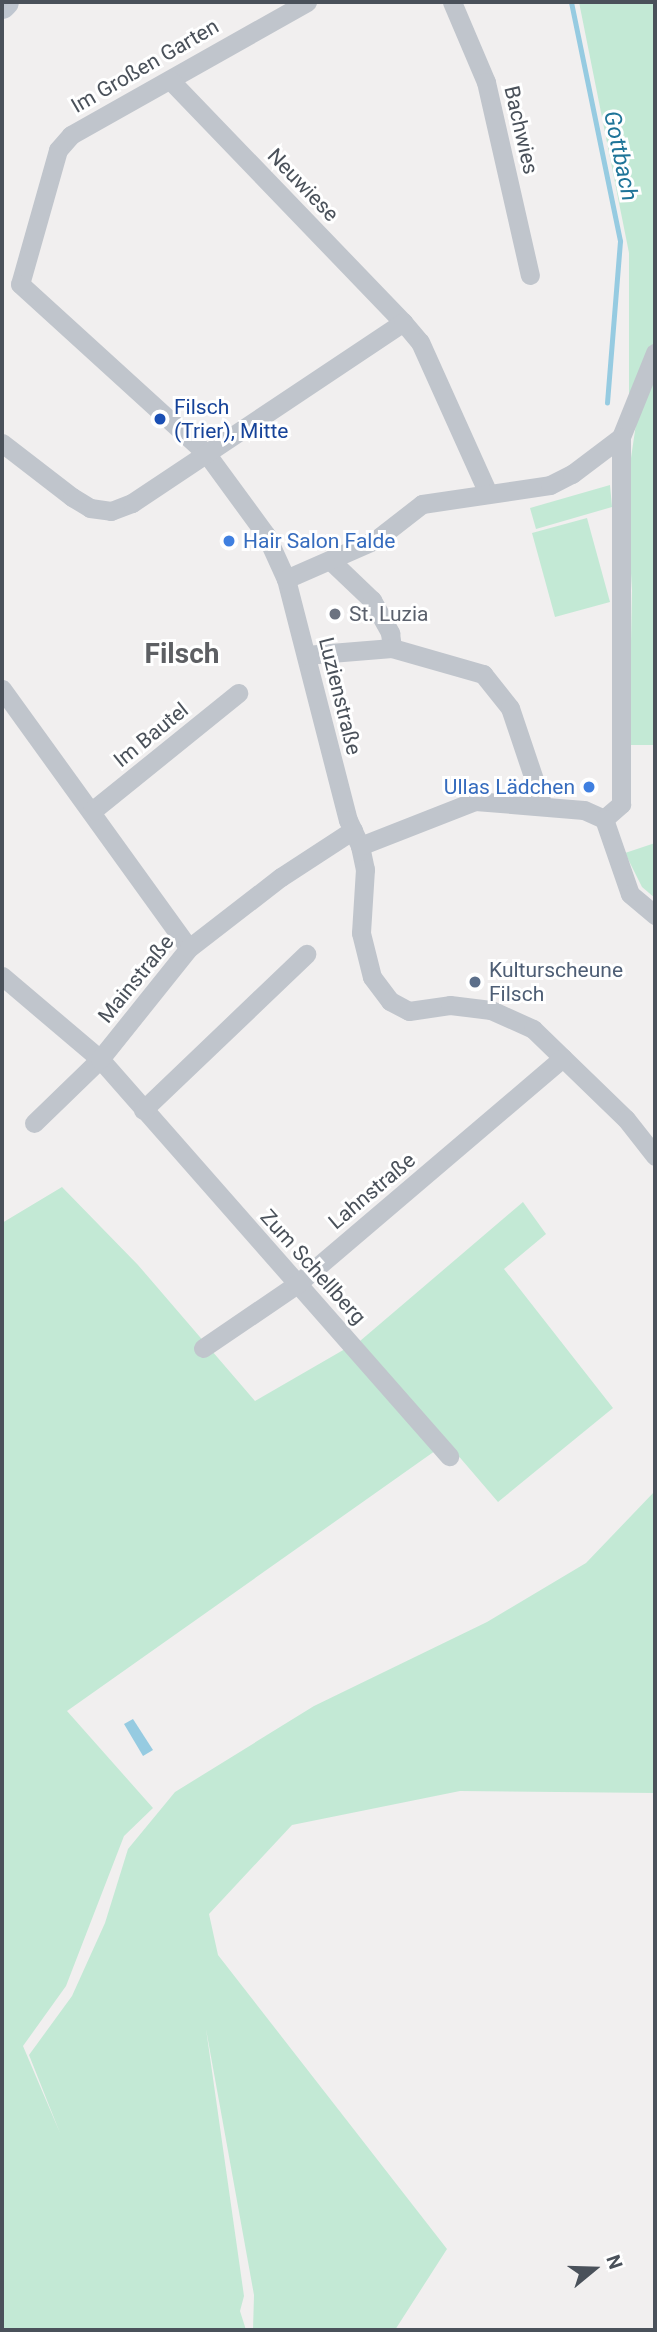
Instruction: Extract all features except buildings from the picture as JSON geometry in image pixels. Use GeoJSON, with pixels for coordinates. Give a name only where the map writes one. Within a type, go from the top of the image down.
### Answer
{"type":"FeatureCollection","features":[{"type":"Feature","properties":{"kind":"street","name":"Im Großen Garten"},"geometry":{"type":"LineString","coordinates":[[206,453],[20,284],[58,150],[71,135],[307,2]]}},
{"type":"Feature","properties":{"kind":"street","name":"Bachwies"},"geometry":{"type":"LineString","coordinates":[[452,2],[486,82],[530,275]]}},
{"type":"Feature","properties":{"kind":"street","name":"Neuwiese"},"geometry":{"type":"LineString","coordinates":[[170,80],[403,322],[419,342],[485,485]]}},
{"type":"Feature","properties":{"kind":"street"},"geometry":{"type":"LineString","coordinates":[[4,448],[90,508],[111,511],[132,503],[403,322]]}},
{"type":"Feature","properties":{"kind":"street"},"geometry":{"type":"LineString","coordinates":[[655,353],[621,438],[621,804],[604,819],[630,894],[655,915]]}},
{"type":"Feature","properties":{"kind":"street"},"geometry":{"type":"LineString","coordinates":[[286,579],[377,539],[422,505],[485,485],[550,485],[621,438]]}},
{"type":"Feature","properties":{"kind":"street","name":"Luzienstraße"},"geometry":{"type":"LineString","coordinates":[[206,453],[266,535],[286,579],[365,869],[361,933],[372,976],[390,1001],[409,1011],[450,1006],[491,1010],[533,1029],[626,1119],[655,1156]]}},
{"type":"Feature","properties":{"kind":"street"},"geometry":{"type":"LineString","coordinates":[[331,561],[372,600],[390,633],[392,648]]}},
{"type":"Feature","properties":{"kind":"street"},"geometry":{"type":"LineString","coordinates":[[306,654],[392,648],[483,674],[510,708],[542,803]]}},
{"type":"Feature","properties":{"kind":"street"},"geometry":{"type":"LineString","coordinates":[[2,689],[189,948]]}},
{"type":"Feature","properties":{"kind":"street","name":"Im Bautel"},"geometry":{"type":"LineString","coordinates":[[92,811],[238,693]]}},
{"type":"Feature","properties":{"kind":"street","name":"Mainstraße"},"geometry":{"type":"LineString","coordinates":[[34,1123],[100,1059],[189,948],[281,877],[356,838],[475,801],[542,803],[584,810],[604,819]]}},
{"type":"Feature","properties":{"kind":"street"},"geometry":{"type":"LineString","coordinates":[[143,1110],[306,954]]}},
{"type":"Feature","properties":{"kind":"street","name":"Zum Schellberg"},"geometry":{"type":"LineString","coordinates":[[2,976],[100,1059],[449,1456]]}},
{"type":"Feature","properties":{"kind":"street","name":"Lahnstraße"},"geometry":{"type":"LineString","coordinates":[[203,1348],[297,1284],[563,1059]]}},
{"type":"Feature","properties":{"kind":"green space"},"geometry":{"type":"Polygon","coordinates":[[[579,2],[655,2],[655,345],[629,399],[629,253],[579,2]]]}},
{"type":"Feature","properties":{"kind":"green space"},"geometry":{"type":"Polygon","coordinates":[[[655,368],[655,745],[629,745],[632,590],[626,492],[637,417],[655,368]]]}},
{"type":"Feature","properties":{"kind":"green space"},"geometry":{"type":"Polygon","coordinates":[[[610,485],[612,507],[536,529],[530,508],[610,485]]]}},
{"type":"Feature","properties":{"kind":"green space"},"geometry":{"type":"Polygon","coordinates":[[[587,518],[610,602],[555,617],[532,533],[587,518]]]}},
{"type":"Feature","properties":{"kind":"green space"},"geometry":{"type":"Polygon","coordinates":[[[655,843],[655,898],[642,887],[625,853],[655,843]]]}},
{"type":"Feature","properties":{"kind":"green space"},"geometry":{"type":"Polygon","coordinates":[[[62,1187],[138,1265],[255,1401],[345,1349],[442,1446],[67,1711],[153,1808],[124,1836],[66,1986],[23,2046],[60,2133],[29,2055],[72,1996],[105,1923],[128,1849],[175,1792],[314,1706],[487,1622],[586,1563],[655,1491],[655,1793],[460,1791],[292,1825],[209,1914],[218,1955],[447,2249],[395,2330],[253,2330],[254,2295],[206,2029],[244,2296],[240,2311],[246,2330],[2,2330],[2,1223],[62,1187]]]}},
{"type":"Feature","properties":{"kind":"green space"},"geometry":{"type":"Polygon","coordinates":[[[523,1202],[546,1234],[504,1269],[613,1408],[498,1502],[360,1341],[523,1202]]]}},
{"type":"Feature","properties":{"kind":"water"},"geometry":{"type":"Polygon","coordinates":[[[133,1719],[153,1750],[143,1756],[124,1724],[133,1719]]]}},
{"type":"Feature","properties":{"kind":"waterway","name":"Gottbach"},"geometry":{"type":"LineString","coordinates":[[571,2],[620,241],[607,402]]}},
{"type":"Feature","properties":{"kind":"place","name":"Filsch (Trier), Mitte"},"geometry":{"type":"Point","coordinates":[160,419]}},
{"type":"Feature","properties":{"kind":"place","name":"Hair Salon Falde"},"geometry":{"type":"Point","coordinates":[229,541]}},
{"type":"Feature","properties":{"kind":"place","name":"St. Luzia"},"geometry":{"type":"Point","coordinates":[335,614]}},
{"type":"Feature","properties":{"kind":"place","name":"Ullas Lädchen"},"geometry":{"type":"Point","coordinates":[589,787]}},
{"type":"Feature","properties":{"kind":"place","name":"Kulturscheune Filsch"},"geometry":{"type":"Point","coordinates":[475,982]}},
{"type":"Feature","properties":{"kind":"district","name":"Filsch"},"geometry":{"type":"Point","coordinates":[182,654]}}]}
